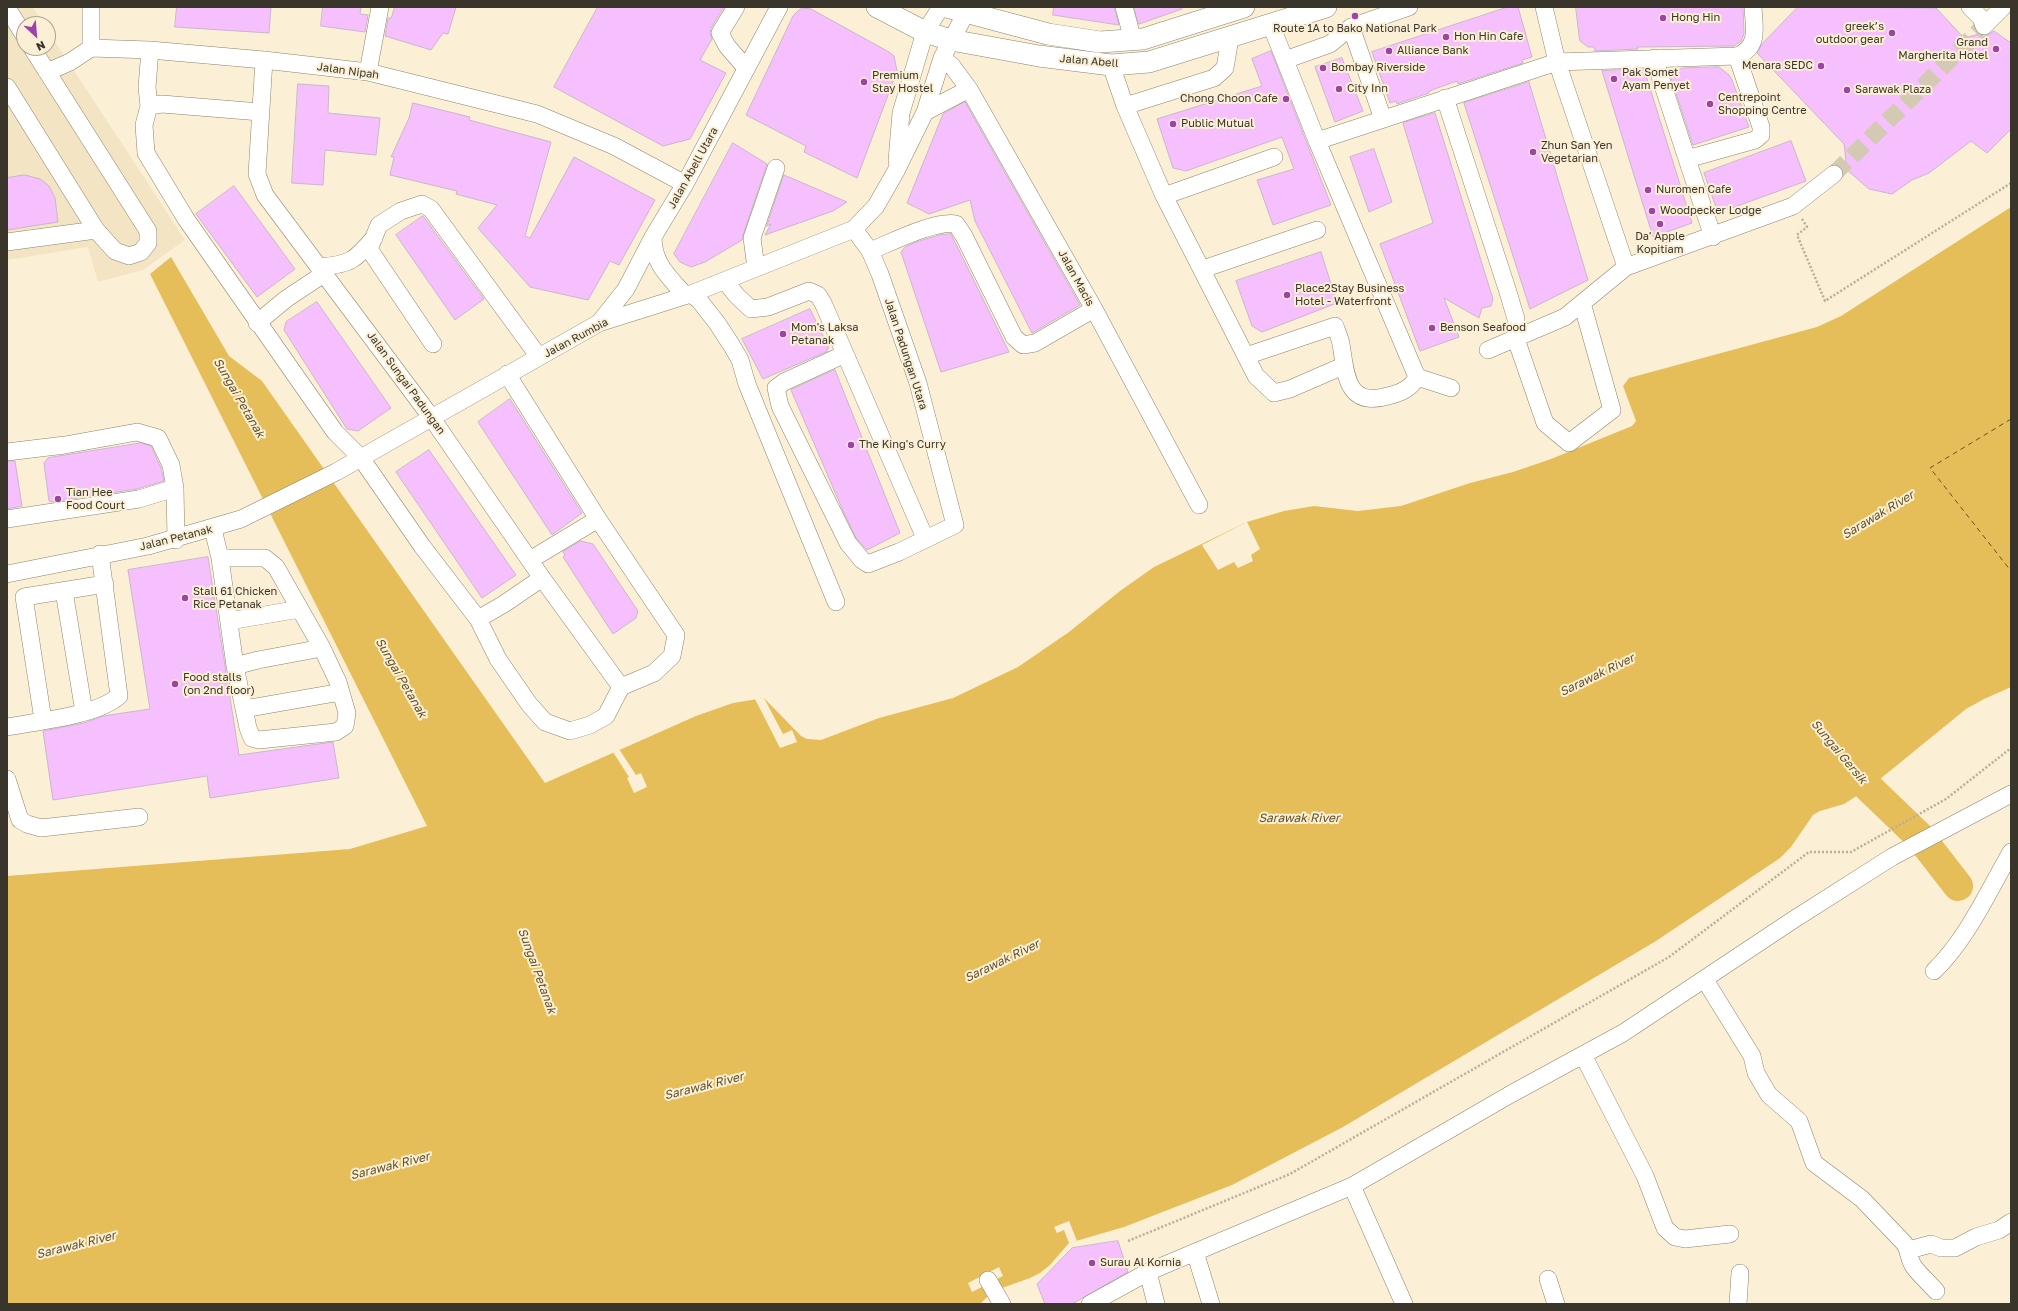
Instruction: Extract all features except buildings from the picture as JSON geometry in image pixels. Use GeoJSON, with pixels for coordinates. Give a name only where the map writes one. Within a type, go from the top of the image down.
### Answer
{"type":"FeatureCollection","features":[{"type":"Feature","properties":{"kind":"main road","name":"Jalan Abell"},"geometry":{"type":"LineString","coordinates":[[877,7],[925,32],[946,49],[1039,56],[1111,65],[1149,62],[1326,7]]}},
{"type":"Feature","properties":{"kind":"main road","name":"Jalan Abell"},"geometry":{"type":"LineString","coordinates":[[961,9],[1048,34],[1100,42],[1143,39],[1244,7]]}},
{"type":"Feature","properties":{"kind":"street"},"geometry":{"type":"LineString","coordinates":[[47,72],[70,62],[91,48],[91,7]]}},
{"type":"Feature","properties":{"kind":"street"},"geometry":{"type":"LineString","coordinates":[[368,72],[380,7]]}},
{"type":"Feature","properties":{"kind":"street"},"geometry":{"type":"LineString","coordinates":[[736,7],[720,33],[727,46],[746,68]]}},
{"type":"Feature","properties":{"kind":"street","name":"Jalan Abell Utara"},"geometry":{"type":"LineString","coordinates":[[599,323],[626,289],[653,237],[685,184],[778,7]]}},
{"type":"Feature","properties":{"kind":"street"},"geometry":{"type":"LineString","coordinates":[[896,171],[901,113],[925,32],[941,7]]}},
{"type":"Feature","properties":{"kind":"street"},"geometry":{"type":"LineString","coordinates":[[1124,7],[1133,40]]}},
{"type":"Feature","properties":{"kind":"street"},"geometry":{"type":"LineString","coordinates":[[1285,60],[1330,44],[1351,27],[1410,7]]}},
{"type":"Feature","properties":{"kind":"street"},"geometry":{"type":"LineString","coordinates":[[1544,7],[1557,62],[1626,267]]}},
{"type":"Feature","properties":{"kind":"street"},"geometry":{"type":"LineString","coordinates":[[1317,140],[1557,62],[1737,56],[1748,51],[1751,46],[1754,35],[1754,7]]}},
{"type":"Feature","properties":{"kind":"street"},"geometry":{"type":"LineString","coordinates":[[7,8],[16,22]]}},
{"type":"Feature","properties":{"kind":"street"},"geometry":{"type":"LineString","coordinates":[[854,229],[876,206],[896,171],[925,112],[961,9]]}},
{"type":"Feature","properties":{"kind":"street"},"geometry":{"type":"LineString","coordinates":[[1271,25],[1317,140],[1417,377],[1450,388]]}},
{"type":"Feature","properties":{"kind":"street"},"geometry":{"type":"LineString","coordinates":[[1351,27],[1383,119]]}},
{"type":"Feature","properties":{"kind":"street"},"geometry":{"type":"LineString","coordinates":[[1125,106],[1214,78],[1225,68],[1230,38]]}},
{"type":"Feature","properties":{"kind":"street","name":"Jalan Nipah"},"geometry":{"type":"LineString","coordinates":[[91,48],[150,50],[264,60],[368,72],[537,114],[614,146],[685,184]]}},
{"type":"Feature","properties":{"kind":"street","name":"Jalan Macis"},"geometry":{"type":"LineString","coordinates":[[946,49],[952,66],[969,88],[1094,309],[1199,506]]}},
{"type":"Feature","properties":{"kind":"street"},"geometry":{"type":"LineString","coordinates":[[150,50],[147,87],[149,106],[144,125],[146,152],[186,219],[257,323],[335,432],[361,458],[422,546],[478,619],[498,659],[545,722],[570,731],[590,726],[606,716],[620,687],[654,673],[672,656],[676,635],[598,518],[507,374]]}},
{"type":"Feature","properties":{"kind":"street"},"geometry":{"type":"LineString","coordinates":[[7,87],[96,230],[115,251],[129,256],[140,252],[148,243],[148,231],[37,56]]}},
{"type":"Feature","properties":{"kind":"street"},"geometry":{"type":"LineString","coordinates":[[1687,159],[1755,140],[1761,135],[1761,127],[1737,56]]}},
{"type":"Feature","properties":{"kind":"street"},"geometry":{"type":"LineString","coordinates":[[1654,58],[1713,236]]}},
{"type":"Feature","properties":{"kind":"street","name":"Jalan Sungai Padungan"},"geometry":{"type":"LineString","coordinates":[[264,60],[257,174],[261,187],[431,417],[542,578],[620,687]]}},
{"type":"Feature","properties":{"kind":"street"},"geometry":{"type":"LineString","coordinates":[[1111,65],[1125,106],[1164,196],[1203,269],[1256,376],[1274,393],[1290,389],[1343,366]]}},
{"type":"Feature","properties":{"kind":"street"},"geometry":{"type":"LineString","coordinates":[[925,112],[969,88]]}},
{"type":"Feature","properties":{"kind":"street"},"geometry":{"type":"LineString","coordinates":[[1445,98],[1516,319],[1516,339],[1545,423],[1569,443],[1612,410],[1582,303]]}},
{"type":"Feature","properties":{"kind":"street"},"geometry":{"type":"LineString","coordinates":[[149,106],[162,104],[260,112]]}},
{"type":"Feature","properties":{"kind":"street"},"geometry":{"type":"LineString","coordinates":[[1164,196],[1274,157]]}},
{"type":"Feature","properties":{"kind":"street"},"geometry":{"type":"LineString","coordinates":[[756,268],[752,238],[776,168]]}},
{"type":"Feature","properties":{"kind":"street"},"geometry":{"type":"LineString","coordinates":[[1488,350],[1565,317],[1626,267],[1793,206],[1834,174]]}},
{"type":"Feature","properties":{"kind":"street"},"geometry":{"type":"LineString","coordinates":[[433,344],[369,249],[379,226],[401,211],[422,204],[431,209],[539,357]]}},
{"type":"Feature","properties":{"kind":"street"},"geometry":{"type":"LineString","coordinates":[[870,251],[912,233],[948,223],[956,224],[964,236],[1014,337],[1024,345],[1036,343],[1094,309]]}},
{"type":"Feature","properties":{"kind":"street","name":"Jalan Rumbia"},"geometry":{"type":"LineString","coordinates":[[336,472],[599,323],[724,281],[854,229]]}},
{"type":"Feature","properties":{"kind":"street","name":"Jalan Padungan Utara"},"geometry":{"type":"LineString","coordinates":[[845,354],[784,382],[776,388],[780,406],[848,543],[862,560],[868,564],[955,525],[918,383],[880,274],[870,251],[854,229]]}},
{"type":"Feature","properties":{"kind":"street"},"geometry":{"type":"LineString","coordinates":[[7,242],[96,230]]}},
{"type":"Feature","properties":{"kind":"street"},"geometry":{"type":"LineString","coordinates":[[1203,269],[1317,230]]}},
{"type":"Feature","properties":{"kind":"street"},"geometry":{"type":"LineString","coordinates":[[653,237],[653,251],[656,260],[688,294],[699,300],[717,323],[740,360],[747,384],[836,602]]}},
{"type":"Feature","properties":{"kind":"street"},"geometry":{"type":"LineString","coordinates":[[257,323],[323,270],[343,265],[356,258],[374,238]]}},
{"type":"Feature","properties":{"kind":"street"},"geometry":{"type":"LineString","coordinates":[[724,281],[751,309],[768,307],[809,291],[818,295],[926,538]]}},
{"type":"Feature","properties":{"kind":"street"},"geometry":{"type":"LineString","coordinates":[[1246,356],[1335,326],[1341,343],[1343,366],[1351,389],[1364,398],[1374,400],[1404,391],[1414,383],[1417,377]]}},
{"type":"Feature","properties":{"kind":"street"},"geometry":{"type":"LineString","coordinates":[[7,452],[65,445],[137,432],[158,438],[171,465],[176,488],[176,540]]}},
{"type":"Feature","properties":{"kind":"street","name":"Jalan Petanak"},"geometry":{"type":"LineString","coordinates":[[7,574],[100,554],[176,540],[213,529],[254,513],[336,472]]}},
{"type":"Feature","properties":{"kind":"street"},"geometry":{"type":"LineString","coordinates":[[7,519],[140,499],[176,488]]}},
{"type":"Feature","properties":{"kind":"street"},"geometry":{"type":"LineString","coordinates":[[530,560],[598,518]]}},
{"type":"Feature","properties":{"kind":"street"},"geometry":{"type":"LineString","coordinates":[[213,529],[220,558],[235,666],[252,738],[259,740],[336,732],[345,726],[347,713],[338,682],[322,648],[276,568],[265,558],[220,558]]}},
{"type":"Feature","properties":{"kind":"street"},"geometry":{"type":"LineString","coordinates":[[7,727],[84,712],[112,702],[119,696],[100,554]]}},
{"type":"Feature","properties":{"kind":"street"},"geometry":{"type":"LineString","coordinates":[[478,619],[504,604],[542,578]]}},
{"type":"Feature","properties":{"kind":"street"},"geometry":{"type":"LineString","coordinates":[[43,720],[24,597],[105,584]]}},
{"type":"Feature","properties":{"kind":"street"},"geometry":{"type":"LineString","coordinates":[[64,590],[84,712]]}},
{"type":"Feature","properties":{"kind":"street"},"geometry":{"type":"LineString","coordinates":[[229,621],[300,609]]}},
{"type":"Feature","properties":{"kind":"street"},"geometry":{"type":"LineString","coordinates":[[235,666],[258,660],[322,648]]}},
{"type":"Feature","properties":{"kind":"street"},"geometry":{"type":"LineString","coordinates":[[244,708],[341,692]]}},
{"type":"Feature","properties":{"kind":"street"},"geometry":{"type":"LineString","coordinates":[[7,779],[20,820],[27,824],[41,828],[139,817]]}},
{"type":"Feature","properties":{"kind":"street"},"geometry":{"type":"LineString","coordinates":[[1090,1304],[1148,1272],[1352,1186],[1511,1094],[1623,1033],[1705,980],[1793,920],[1892,857],[2011,794]]}},
{"type":"Feature","properties":{"kind":"street"},"geometry":{"type":"LineString","coordinates":[[1934,971],[1946,959],[1967,928],[2011,852]]}},
{"type":"Feature","properties":{"kind":"street"},"geometry":{"type":"LineString","coordinates":[[1705,980],[1752,1056],[1756,1073],[1769,1095],[1799,1121],[1814,1163],[1862,1200],[1909,1250],[1911,1262],[1914,1268],[1936,1291]]}},
{"type":"Feature","properties":{"kind":"street"},"geometry":{"type":"LineString","coordinates":[[1583,1055],[1645,1176],[1665,1228],[1675,1237],[1685,1239],[1730,1234]]}},
{"type":"Feature","properties":{"kind":"street"},"geometry":{"type":"LineString","coordinates":[[1352,1186],[1404,1304]]}},
{"type":"Feature","properties":{"kind":"street"},"geometry":{"type":"LineString","coordinates":[[1909,1250],[1931,1244],[1941,1248],[1955,1248],[1980,1235],[1998,1230],[2011,1222]]}},
{"type":"Feature","properties":{"kind":"street"},"geometry":{"type":"LineString","coordinates":[[1195,1252],[1211,1304]]}},
{"type":"Feature","properties":{"kind":"street"},"geometry":{"type":"LineString","coordinates":[[1148,1272],[1156,1304]]}},
{"type":"Feature","properties":{"kind":"street"},"geometry":{"type":"LineString","coordinates":[[1738,1304],[1740,1273]]}},
{"type":"Feature","properties":{"kind":"street"},"geometry":{"type":"LineString","coordinates":[[1548,1279],[1556,1304]]}},
{"type":"Feature","properties":{"kind":"street"},"geometry":{"type":"LineString","coordinates":[[988,1280],[1002,1304]]}},
{"type":"Feature","properties":{"kind":"path"},"geometry":{"type":"LineString","coordinates":[[1793,206],[1807,227],[1797,235],[1825,301],[2011,183]]}},
{"type":"Feature","properties":{"kind":"path"},"geometry":{"type":"LineString","coordinates":[[1128,1241],[1290,1174],[1669,957],[1809,852],[1851,852],[1946,799],[2011,748]]}},
{"type":"Feature","properties":{"kind":"shaded area"},"geometry":{"type":"Polygon","coordinates":[[[7,7],[33,7],[39,16],[16,16],[16,56],[56,56],[56,43],[185,240],[143,270],[98,282],[88,247],[7,260],[7,7]]]}},
{"type":"Feature","properties":{"kind":"water","name":"Sarawak River"},"geometry":{"type":"Polygon","coordinates":[[[2011,207],[2011,687],[1966,709],[1869,788],[1844,804],[1820,811],[1813,815],[1791,847],[1780,858],[1656,941],[1343,1127],[1232,1185],[1124,1227],[1069,1243],[1050,1265],[1040,1273],[999,1289],[990,1294],[980,1304],[7,1304],[7,876],[350,849],[427,826],[150,274],[171,257],[229,356],[262,381],[545,783],[696,716],[733,703],[764,698],[801,736],[807,739],[821,740],[879,718],[953,698],[1018,667],[1069,632],[1120,591],[1154,567],[1247,522],[1284,511],[1314,506],[1358,511],[1401,506],[1470,483],[1513,472],[1551,459],[1632,426],[1636,421],[1623,386],[1629,378],[1817,327],[1841,316],[2011,207]]]}},
{"type":"Feature","properties":{"kind":"pier"},"geometry":{"type":"Polygon","coordinates":[[[1247,522],[1260,549],[1251,555],[1253,561],[1238,568],[1234,562],[1218,570],[1202,545],[1247,522]]]}},
{"type":"Feature","properties":{"kind":"pier"},"geometry":{"type":"Polygon","coordinates":[[[764,698],[783,734],[792,730],[797,742],[780,748],[755,699],[764,698]]]}},
{"type":"Feature","properties":{"kind":"pier"},"geometry":{"type":"Polygon","coordinates":[[[619,749],[636,775],[641,773],[647,787],[634,793],[627,778],[629,777],[613,752],[619,749]]]}},
{"type":"Feature","properties":{"kind":"pier"},"geometry":{"type":"Polygon","coordinates":[[[1069,1221],[1077,1241],[1069,1243],[1064,1230],[1057,1233],[1054,1227],[1069,1221]]]}},
{"type":"Feature","properties":{"kind":"pier"},"geometry":{"type":"Polygon","coordinates":[[[999,1267],[1003,1276],[972,1292],[968,1283],[999,1267]]]}},
{"type":"Feature","properties":{"kind":"waterway","name":"Sungai Gersik"},"geometry":{"type":"LineString","coordinates":[[1843,757],[1869,788],[1920,837],[1958,886]]}},
{"type":"Feature","properties":{"kind":"ferry route"},"geometry":{"type":"LineString","coordinates":[[2011,419],[1930,468],[2011,571]]}},
{"type":"Feature","properties":{"kind":"tunnel"},"geometry":{"type":"LineString","coordinates":[[1834,174],[1984,26]]}},
{"type":"Feature","properties":{"kind":"place","name":"Route 1A to Bako National Park"},"geometry":{"type":"Point","coordinates":[1355,16]}},
{"type":"Feature","properties":{"kind":"place","name":"Hong Hin"},"geometry":{"type":"Point","coordinates":[1663,18]}},
{"type":"Feature","properties":{"kind":"place","name":"greek’s outdoor gear"},"geometry":{"type":"Point","coordinates":[1892,33]}},
{"type":"Feature","properties":{"kind":"place","name":"Hon Hin Cafe"},"geometry":{"type":"Point","coordinates":[1446,37]}},
{"type":"Feature","properties":{"kind":"place","name":"Grand Margherita Hotel"},"geometry":{"type":"Point","coordinates":[1996,49]}},
{"type":"Feature","properties":{"kind":"place","name":"Alliance Bank"},"geometry":{"type":"Point","coordinates":[1389,51]}},
{"type":"Feature","properties":{"kind":"place","name":"Menara SEDC"},"geometry":{"type":"Point","coordinates":[1821,66]}},
{"type":"Feature","properties":{"kind":"place","name":"Bombay Riverside"},"geometry":{"type":"Point","coordinates":[1323,68]}},
{"type":"Feature","properties":{"kind":"place","name":"Pak Somet Ayam Penyet"},"geometry":{"type":"Point","coordinates":[1614,79]}},
{"type":"Feature","properties":{"kind":"place","name":"Premium Stay Hostel"},"geometry":{"type":"Point","coordinates":[864,82]}},
{"type":"Feature","properties":{"kind":"place","name":"City Inn"},"geometry":{"type":"Point","coordinates":[1339,89]}},
{"type":"Feature","properties":{"kind":"place","name":"Sarawak Plaza"},"geometry":{"type":"Point","coordinates":[1847,90]}},
{"type":"Feature","properties":{"kind":"place","name":"Chong Choon Cafe"},"geometry":{"type":"Point","coordinates":[1286,99]}},
{"type":"Feature","properties":{"kind":"place","name":"Centrepoint Shopping Centre"},"geometry":{"type":"Point","coordinates":[1710,104]}},
{"type":"Feature","properties":{"kind":"place","name":"Public Mutual"},"geometry":{"type":"Point","coordinates":[1173,124]}},
{"type":"Feature","properties":{"kind":"place","name":"Zhun San Yen Vegetarian"},"geometry":{"type":"Point","coordinates":[1533,152]}},
{"type":"Feature","properties":{"kind":"place","name":"Nuromen Cafe"},"geometry":{"type":"Point","coordinates":[1648,190]}},
{"type":"Feature","properties":{"kind":"place","name":"Woodpecker Lodge"},"geometry":{"type":"Point","coordinates":[1652,211]}},
{"type":"Feature","properties":{"kind":"place","name":"Da' Apple Kopitiam"},"geometry":{"type":"Point","coordinates":[1660,224]}},
{"type":"Feature","properties":{"kind":"place","name":"Place2Stay Business Hotel - Waterfront"},"geometry":{"type":"Point","coordinates":[1287,295]}},
{"type":"Feature","properties":{"kind":"place","name":"Benson Seafood"},"geometry":{"type":"Point","coordinates":[1432,328]}},
{"type":"Feature","properties":{"kind":"place","name":"Mom's Laksa Petanak"},"geometry":{"type":"Point","coordinates":[783,334]}},
{"type":"Feature","properties":{"kind":"place","name":"The King's Curry"},"geometry":{"type":"Point","coordinates":[851,445]}},
{"type":"Feature","properties":{"kind":"place","name":"Tian Hee Food Court"},"geometry":{"type":"Point","coordinates":[58,499]}},
{"type":"Feature","properties":{"kind":"place","name":"Stall 61 Chicken Rice Petanak"},"geometry":{"type":"Point","coordinates":[185,598]}},
{"type":"Feature","properties":{"kind":"place","name":"Food stalls (on 2nd floor)"},"geometry":{"type":"Point","coordinates":[175,684]}},
{"type":"Feature","properties":{"kind":"place","name":"Surau Al Kornia"},"geometry":{"type":"Point","coordinates":[1092,1263]}},
{"type":"Feature","properties":{"kind":"water label","name":"Sungai Petanak"},"geometry":{"type":"Point","coordinates":[239,398]}},
{"type":"Feature","properties":{"kind":"water label","name":"Sungai Petanak"},"geometry":{"type":"Point","coordinates":[401,678]}},
{"type":"Feature","properties":{"kind":"water label","name":"Sungai Petanak"},"geometry":{"type":"Point","coordinates":[537,971]}}]}
